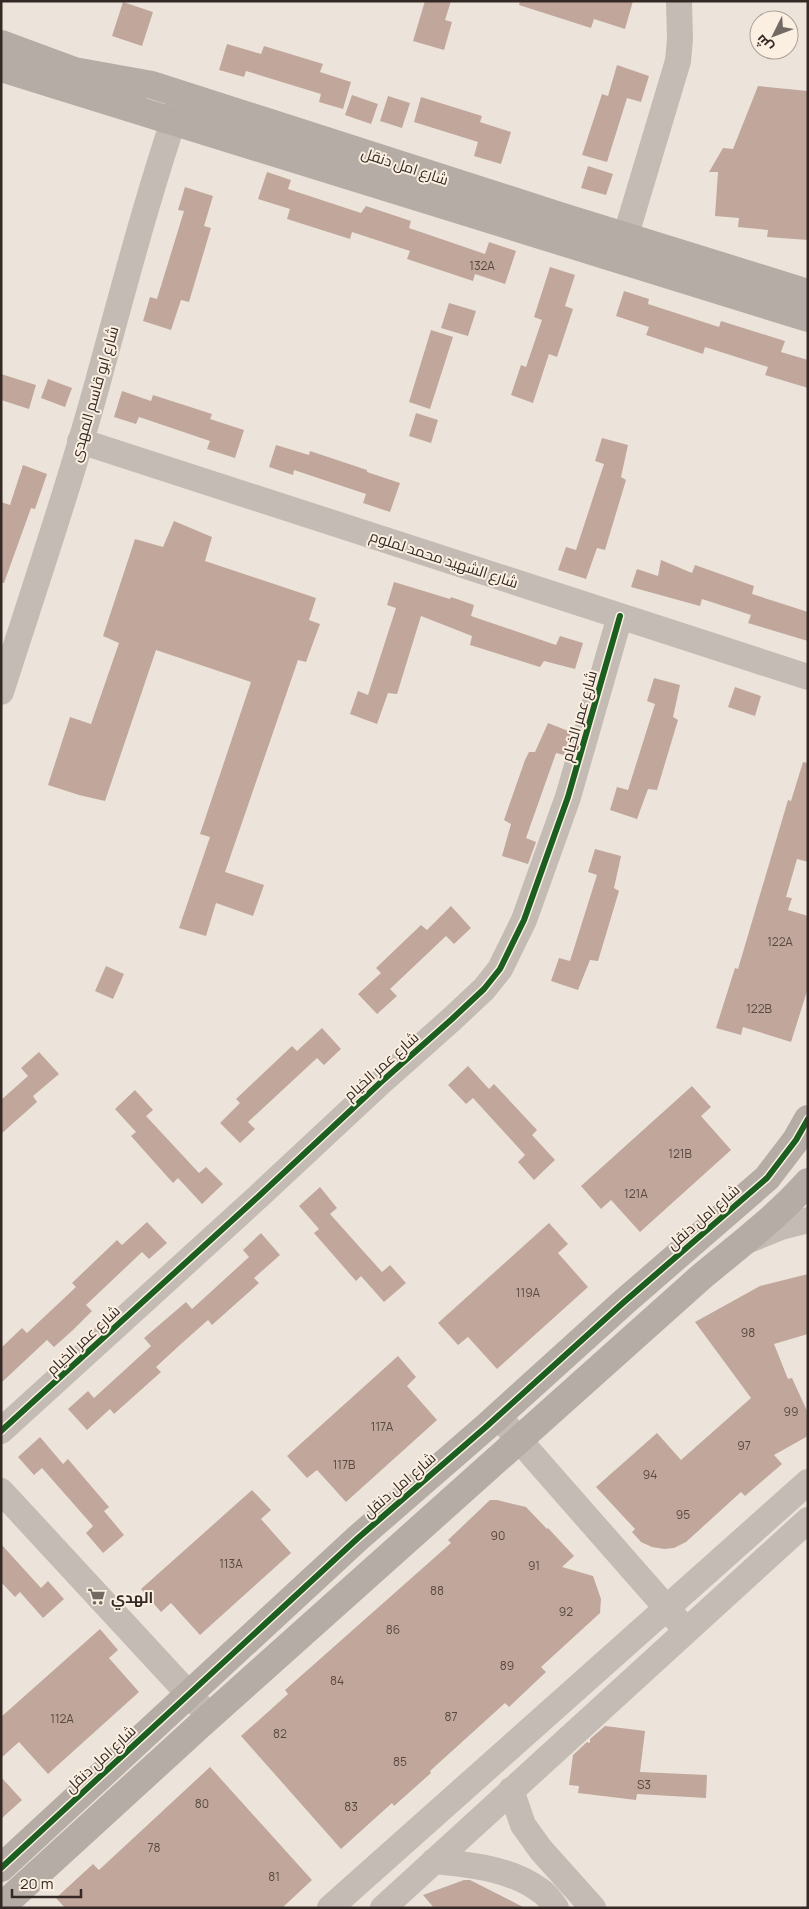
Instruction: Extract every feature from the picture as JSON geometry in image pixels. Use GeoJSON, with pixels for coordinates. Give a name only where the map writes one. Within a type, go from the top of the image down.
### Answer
{"type":"FeatureCollection","features":[{"type":"Feature","properties":{"kind":"street"},"geometry":{"type":"LineString","coordinates":[[622,248],[678,60],[680,39],[678,1]]}},
{"type":"Feature","properties":{"kind":"street","name":"شارع امل دنقل"},"geometry":{"type":"LineString","coordinates":[[1,44],[74,71],[152,85],[182,94],[622,248],[808,318]]}},
{"type":"Feature","properties":{"kind":"street","name":"شارع امل دنقل"},"geometry":{"type":"LineString","coordinates":[[1,68],[173,122],[622,248],[808,293]]}},
{"type":"Feature","properties":{"kind":"street","name":"شارع ابو قاسم المهدى"},"geometry":{"type":"LineString","coordinates":[[1,692],[80,441],[130,265],[182,94]]}},
{"type":"Feature","properties":{"kind":"street","name":"شارع الشهيد محمد لملوم"},"geometry":{"type":"LineString","coordinates":[[80,441],[808,677]]}},
{"type":"Feature","properties":{"kind":"street","name":"شارع عمر الخيام"},"geometry":{"type":"LineString","coordinates":[[1,1431],[452,1019],[484,989],[500,969],[524,920],[568,797],[620,616]]}},
{"type":"Feature","properties":{"kind":"street","name":"شارع امل دنقل"},"geometry":{"type":"LineString","coordinates":[[1,1868],[187,1694],[358,1538],[766,1178],[792,1146],[808,1119]]}},
{"type":"Feature","properties":{"kind":"street"},"geometry":{"type":"LineString","coordinates":[[1,1906],[701,1278],[794,1197],[808,1182]]}},
{"type":"Feature","properties":{"kind":"street"},"geometry":{"type":"LineString","coordinates":[[743,1242],[781,1227],[808,1220]]}},
{"type":"Feature","properties":{"kind":"street"},"geometry":{"type":"LineString","coordinates":[[498,1416],[687,1631]]}},
{"type":"Feature","properties":{"kind":"street"},"geometry":{"type":"LineString","coordinates":[[330,1908],[808,1482]]}},
{"type":"Feature","properties":{"kind":"street"},"geometry":{"type":"LineString","coordinates":[[1,1491],[210,1717]]}},
{"type":"Feature","properties":{"kind":"street"},"geometry":{"type":"LineString","coordinates":[[383,1908],[808,1520]]}},
{"type":"Feature","properties":{"kind":"street"},"geometry":{"type":"LineString","coordinates":[[511,1790],[523,1825],[540,1850],[593,1908]]}},
{"type":"Feature","properties":{"kind":"street"},"geometry":{"type":"LineString","coordinates":[[434,1861],[492,1869],[516,1877],[542,1891],[556,1908]]}},
{"type":"Feature","properties":{"kind":"building"},"geometry":{"type":"Polygon","coordinates":[[[425,1],[451,1],[445,20],[452,22],[444,50],[413,41],[425,1]]]}},
{"type":"Feature","properties":{"kind":"building"},"geometry":{"type":"Polygon","coordinates":[[[520,1],[633,1],[625,29],[594,19],[591,28],[519,5],[520,1]]]}},
{"type":"Feature","properties":{"kind":"building"},"geometry":{"type":"Polygon","coordinates":[[[123,2],[153,12],[142,46],[112,36],[123,2]]]}},
{"type":"Feature","properties":{"kind":"building"},"geometry":{"type":"Polygon","coordinates":[[[227,44],[261,54],[264,46],[323,64],[320,72],[351,82],[343,109],[319,102],[321,94],[246,71],[244,77],[219,70],[227,44]]]}},
{"type":"Feature","properties":{"kind":"building"},"geometry":{"type":"Polygon","coordinates":[[[617,65],[649,76],[641,102],[627,98],[607,162],[582,155],[602,94],[608,96],[617,65]]]}},
{"type":"Feature","properties":{"kind":"building"},"geometry":{"type":"Polygon","coordinates":[[[758,86],[808,91],[808,240],[767,237],[768,230],[738,227],[739,218],[715,216],[718,172],[709,172],[723,148],[733,149],[758,86]]]}},
{"type":"Feature","properties":{"kind":"building"},"geometry":{"type":"Polygon","coordinates":[[[352,95],[378,104],[371,124],[345,115],[352,95]]]}},
{"type":"Feature","properties":{"kind":"building"},"geometry":{"type":"Polygon","coordinates":[[[388,96],[410,103],[402,128],[380,121],[388,96]]]}},
{"type":"Feature","properties":{"kind":"building"},"geometry":{"type":"Polygon","coordinates":[[[421,97],[482,116],[480,122],[511,132],[501,164],[474,156],[478,142],[414,122],[421,97]]]}},
{"type":"Feature","properties":{"kind":"building"},"geometry":{"type":"Polygon","coordinates":[[[588,166],[613,174],[606,195],[581,188],[588,166]]]}},
{"type":"Feature","properties":{"kind":"building"},"geometry":{"type":"Polygon","coordinates":[[[267,172],[291,180],[288,189],[361,213],[366,206],[411,221],[409,228],[485,254],[489,242],[516,251],[505,284],[475,274],[473,281],[407,259],[410,251],[352,232],[350,239],[287,219],[290,209],[258,199],[267,172]]]}},
{"type":"Feature","properties":{"kind":"building"},"geometry":{"type":"Polygon","coordinates":[[[185,187],[213,196],[204,226],[211,228],[189,302],[181,300],[171,330],[143,321],[150,297],[157,299],[184,211],[178,210],[185,187]]]}},
{"type":"Feature","properties":{"kind":"building"},"geometry":{"type":"Polygon","coordinates":[[[550,267],[575,275],[565,306],[573,309],[557,357],[549,354],[533,403],[511,395],[521,365],[526,367],[542,320],[534,317],[550,267]]]}},
{"type":"Feature","properties":{"kind":"building"},"geometry":{"type":"Polygon","coordinates":[[[624,291],[649,299],[648,304],[719,327],[721,321],[785,341],[781,352],[808,360],[808,388],[765,375],[768,367],[705,347],[703,354],[646,335],[649,327],[616,316],[624,291]]]}},
{"type":"Feature","properties":{"kind":"building"},"geometry":{"type":"Polygon","coordinates":[[[449,303],[476,311],[468,336],[441,328],[449,303]]]}},
{"type":"Feature","properties":{"kind":"building"},"geometry":{"type":"Polygon","coordinates":[[[431,330],[453,337],[430,409],[409,402],[431,330]]]}},
{"type":"Feature","properties":{"kind":"building"},"geometry":{"type":"Polygon","coordinates":[[[1,374],[36,385],[29,409],[1,400],[1,374]]]}},
{"type":"Feature","properties":{"kind":"building"},"geometry":{"type":"Polygon","coordinates":[[[48,379],[72,388],[65,407],[41,398],[48,379]]]}},
{"type":"Feature","properties":{"kind":"building"},"geometry":{"type":"Polygon","coordinates":[[[122,391],[151,401],[153,395],[212,414],[210,419],[244,430],[235,458],[207,449],[210,441],[139,417],[136,424],[114,417],[122,391]]]}},
{"type":"Feature","properties":{"kind":"building"},"geometry":{"type":"Polygon","coordinates":[[[416,413],[438,420],[431,443],[409,436],[416,413]]]}},
{"type":"Feature","properties":{"kind":"building"},"geometry":{"type":"Polygon","coordinates":[[[602,438],[628,445],[621,477],[626,480],[605,550],[597,548],[586,579],[558,570],[566,547],[576,550],[604,464],[595,461],[602,438]]]}},
{"type":"Feature","properties":{"kind":"building"},"geometry":{"type":"Polygon","coordinates":[[[276,445],[309,455],[310,451],[400,483],[390,512],[363,503],[366,494],[294,470],[293,475],[269,467],[276,445]]]}},
{"type":"Feature","properties":{"kind":"building"},"geometry":{"type":"Polygon","coordinates":[[[23,465],[47,474],[35,509],[31,508],[4,583],[1,583],[1,502],[10,505],[23,465]]]}},
{"type":"Feature","properties":{"kind":"building"},"geometry":{"type":"Polygon","coordinates":[[[174,521],[212,537],[205,561],[316,598],[309,620],[320,624],[306,662],[298,660],[225,872],[264,885],[253,916],[216,903],[206,936],[179,928],[210,837],[200,834],[251,682],[156,650],[105,801],[48,785],[70,717],[91,724],[119,643],[103,636],[135,539],[163,547],[174,521]]]}},
{"type":"Feature","properties":{"kind":"building"},"geometry":{"type":"Polygon","coordinates":[[[661,560],[692,573],[695,565],[754,586],[752,594],[808,612],[808,641],[748,623],[751,615],[702,599],[700,606],[631,587],[637,569],[658,576],[661,560]]]}},
{"type":"Feature","properties":{"kind":"building"},"geometry":{"type":"Polygon","coordinates":[[[394,582],[474,605],[471,616],[556,645],[560,636],[583,643],[575,669],[544,661],[540,667],[470,645],[472,636],[421,616],[397,694],[388,693],[377,724],[350,714],[358,691],[368,695],[396,608],[387,605],[394,582]]]}},
{"type":"Feature","properties":{"kind":"building"},"geometry":{"type":"Polygon","coordinates":[[[654,678],[680,685],[673,717],[678,720],[657,790],[648,789],[637,819],[610,810],[617,787],[628,790],[655,704],[647,701],[654,678]]]}},
{"type":"Feature","properties":{"kind":"building"},"geometry":{"type":"Polygon","coordinates":[[[735,687],[761,696],[755,716],[728,707],[735,687]]]}},
{"type":"Feature","properties":{"kind":"building"},"geometry":{"type":"Polygon","coordinates":[[[548,723],[571,732],[564,755],[556,753],[526,838],[536,842],[528,864],[502,856],[511,824],[504,820],[525,760],[529,752],[535,752],[548,723]]]}},
{"type":"Feature","properties":{"kind":"building"},"geometry":{"type":"Polygon","coordinates":[[[803,762],[808,763],[808,862],[797,859],[786,897],[792,898],[788,910],[808,916],[808,988],[791,1042],[743,1027],[741,1035],[716,1028],[735,968],[738,969],[788,800],[791,801],[803,762]]]}},
{"type":"Feature","properties":{"kind":"building"},"geometry":{"type":"Polygon","coordinates":[[[595,849],[621,856],[614,888],[619,891],[598,961],[590,960],[578,990],[551,981],[559,958],[570,961],[597,875],[588,872],[595,849]]]}},
{"type":"Feature","properties":{"kind":"building"},"geometry":{"type":"Polygon","coordinates":[[[451,906],[471,928],[454,944],[446,936],[390,989],[397,996],[377,1014],[358,994],[381,973],[376,968],[421,925],[427,930],[451,906]]]}},
{"type":"Feature","properties":{"kind":"building"},"geometry":{"type":"Polygon","coordinates":[[[106,966],[124,974],[113,999],[95,991],[106,966]]]}},
{"type":"Feature","properties":{"kind":"building"},"geometry":{"type":"Polygon","coordinates":[[[322,1028],[341,1049],[324,1065],[317,1058],[248,1122],[255,1129],[240,1143],[220,1123],[240,1103],[236,1099],[292,1046],[297,1051],[322,1028]]]}},
{"type":"Feature","properties":{"kind":"building"},"geometry":{"type":"Polygon","coordinates":[[[39,1052],[59,1074],[33,1096],[37,1102],[1,1134],[1,1100],[28,1076],[21,1068],[39,1052]]]}},
{"type":"Feature","properties":{"kind":"building"},"geometry":{"type":"Polygon","coordinates":[[[468,1066],[489,1089],[494,1084],[537,1130],[532,1135],[555,1160],[534,1180],[518,1162],[525,1155],[473,1098],[466,1104],[448,1085],[468,1066]]]}},
{"type":"Feature","properties":{"kind":"building"},"geometry":{"type":"Polygon","coordinates":[[[692,1086],[711,1107],[701,1116],[731,1150],[640,1232],[611,1200],[601,1209],[581,1186],[692,1086]]]}},
{"type":"Feature","properties":{"kind":"building"},"geometry":{"type":"Polygon","coordinates":[[[135,1090],[153,1110],[146,1116],[199,1173],[206,1167],[223,1184],[202,1204],[178,1178],[173,1183],[131,1136],[136,1132],[115,1109],[135,1090]]]}},
{"type":"Feature","properties":{"kind":"building"},"geometry":{"type":"Polygon","coordinates":[[[320,1187],[337,1208],[330,1214],[382,1272],[390,1265],[406,1283],[384,1302],[361,1276],[356,1281],[314,1233],[319,1229],[299,1206],[320,1187]]]}},
{"type":"Feature","properties":{"kind":"building"},"geometry":{"type":"Polygon","coordinates":[[[147,1222],[167,1243],[149,1259],[142,1252],[86,1305],[92,1311],[73,1330],[54,1347],[47,1340],[1,1383],[1,1348],[22,1328],[27,1333],[76,1287],[72,1283],[117,1240],[122,1245],[147,1222]]]}},
{"type":"Feature","properties":{"kind":"building"},"geometry":{"type":"Polygon","coordinates":[[[549,1223],[568,1244],[558,1253],[588,1287],[497,1369],[468,1337],[458,1345],[438,1323],[549,1223]]]}},
{"type":"Feature","properties":{"kind":"building"},"geometry":{"type":"Polygon","coordinates":[[[261,1233],[280,1255],[254,1278],[259,1283],[212,1325],[208,1320],[181,1344],[156,1367],[161,1372],[114,1414],[110,1409],[87,1430],[68,1409],[88,1391],[94,1398],[151,1346],[144,1338],[186,1302],[192,1309],[249,1257],[243,1250],[261,1233]]]}},
{"type":"Feature","properties":{"kind":"building"},"geometry":{"type":"Polygon","coordinates":[[[808,1274],[808,1334],[774,1344],[788,1379],[792,1378],[808,1413],[808,1436],[774,1455],[782,1464],[745,1496],[741,1492],[686,1542],[674,1548],[664,1549],[652,1547],[641,1542],[632,1532],[635,1529],[596,1487],[657,1433],[681,1460],[751,1398],[695,1322],[760,1286],[808,1274]]]}},
{"type":"Feature","properties":{"kind":"building"},"geometry":{"type":"Polygon","coordinates":[[[398,1356],[416,1377],[407,1386],[437,1420],[346,1502],[317,1470],[307,1478],[287,1456],[398,1356]]]}},
{"type":"Feature","properties":{"kind":"building"},"geometry":{"type":"Polygon","coordinates":[[[40,1437],[63,1464],[68,1459],[109,1507],[104,1511],[124,1535],[103,1553],[86,1533],[93,1526],[42,1468],[34,1475],[18,1457],[40,1437]]]}},
{"type":"Feature","properties":{"kind":"building"},"geometry":{"type":"Polygon","coordinates":[[[252,1490],[271,1510],[261,1519],[291,1553],[200,1635],[171,1603],[161,1612],[141,1589],[252,1490]]]}},
{"type":"Feature","properties":{"kind":"building"},"geometry":{"type":"Polygon","coordinates":[[[490,1500],[526,1507],[548,1528],[574,1556],[562,1567],[593,1576],[601,1599],[600,1613],[541,1667],[546,1672],[509,1707],[505,1703],[394,1806],[392,1803],[341,1849],[241,1736],[288,1694],[285,1690],[451,1543],[448,1540],[490,1500]]]}},
{"type":"Feature","properties":{"kind":"building"},"geometry":{"type":"Polygon","coordinates":[[[1,1544],[41,1588],[48,1581],[64,1599],[43,1618],[20,1592],[15,1597],[1,1582],[1,1544]]]}},
{"type":"Feature","properties":{"kind":"building"},"geometry":{"type":"Polygon","coordinates":[[[100,1629],[118,1650],[109,1658],[139,1692],[48,1774],[19,1742],[1,1758],[1,1717],[100,1629]]]}},
{"type":"Feature","properties":{"kind":"building"},"geometry":{"type":"Polygon","coordinates":[[[605,1726],[645,1731],[640,1772],[707,1775],[706,1798],[637,1794],[636,1800],[578,1793],[579,1786],[569,1785],[573,1755],[587,1742],[590,1743],[590,1739],[605,1726]]]}},
{"type":"Feature","properties":{"kind":"building"},"geometry":{"type":"Polygon","coordinates":[[[210,1767],[312,1880],[282,1908],[65,1908],[56,1898],[93,1864],[99,1870],[210,1767]]]}},
{"type":"Feature","properties":{"kind":"building"},"geometry":{"type":"Polygon","coordinates":[[[1,1777],[22,1800],[1,1819],[1,1777]]]}},
{"type":"Feature","properties":{"kind":"building"},"geometry":{"type":"Polygon","coordinates":[[[464,1880],[470,1880],[525,1908],[434,1908],[423,1895],[464,1880]]]}},
{"type":"Feature","properties":{"kind":"cycle path"},"geometry":{"type":"LineString","coordinates":[[1,1431],[452,1019],[484,989],[500,969],[524,920],[568,797],[620,616]]}},
{"type":"Feature","properties":{"kind":"cycle path"},"geometry":{"type":"LineString","coordinates":[[1,1868],[358,1538],[767,1178],[796,1140],[808,1119]]}},
{"type":"Feature","properties":{"kind":"place","name":"الهدي"},"geometry":{"type":"Point","coordinates":[97,1597]}}]}
